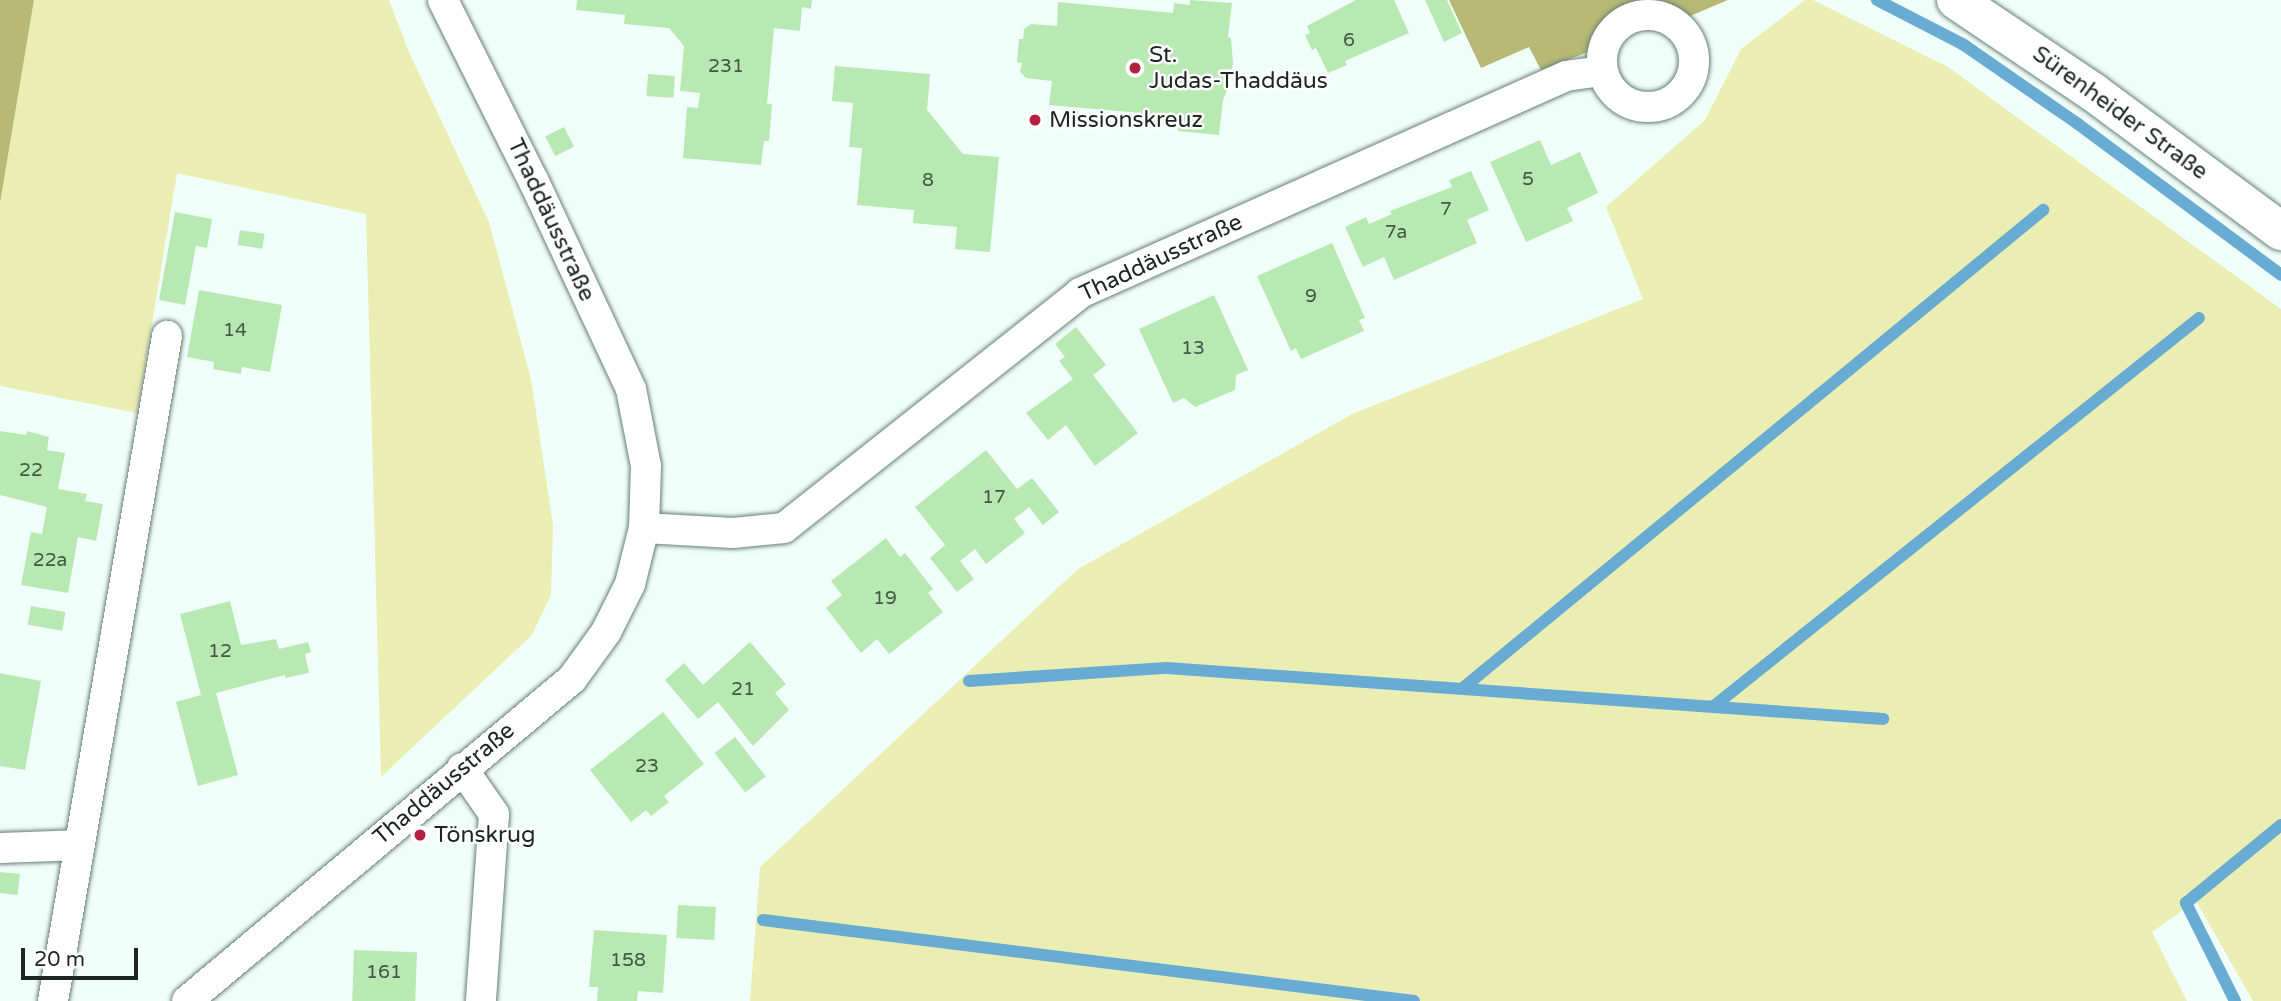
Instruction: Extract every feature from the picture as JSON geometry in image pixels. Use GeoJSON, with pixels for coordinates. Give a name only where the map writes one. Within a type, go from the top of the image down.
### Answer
{"type":"FeatureCollection","features":[{"type":"Feature","properties":{"kind":"main road","name":"Sürenheider Straße"},"geometry":{"type":"LineString","coordinates":[[1955,0],[2092,92],[2281,230]]}},
{"type":"Feature","properties":{"kind":"street","name":"Thaddäusstraße"},"geometry":{"type":"LineString","coordinates":[[187,1001],[572,678],[606,632],[630,584],[644,528],[646,467],[631,389],[464,38],[443,0]]}},
{"type":"Feature","properties":{"kind":"street","name":"Thaddäusstraße"},"geometry":{"type":"LineString","coordinates":[[459,0],[464,38]]}},
{"type":"Feature","properties":{"kind":"street","name":"Thaddäusstraße"},"geometry":{"type":"LineString","coordinates":[[644,528],[733,533],[784,528],[1080,293],[1566,76],[1602,71]]}},
{"type":"Feature","properties":{"kind":"street"},"geometry":{"type":"LineString","coordinates":[[53,1001],[167,336]]}},
{"type":"Feature","properties":{"kind":"street"},"geometry":{"type":"LineString","coordinates":[[462,768],[494,814],[481,1001]]}},
{"type":"Feature","properties":{"kind":"street"},"geometry":{"type":"LineString","coordinates":[[0,848],[79,845]]}},
{"type":"Feature","properties":{"kind":"green space"},"geometry":{"type":"Polygon","coordinates":[[[0,0],[34,0],[0,203],[0,0]]]}},
{"type":"Feature","properties":{"kind":"green space"},"geometry":{"type":"Polygon","coordinates":[[[34,0],[389,0],[409,52],[489,222],[531,379],[553,525],[551,595],[532,635],[381,777],[366,214],[177,173],[137,413],[0,386],[0,203],[34,0]]]}},
{"type":"Feature","properties":{"kind":"green space"},"geometry":{"type":"Polygon","coordinates":[[[1449,0],[1728,0],[1690,16],[1664,1],[1623,5],[1596,33],[1588,52],[1541,70],[1529,47],[1481,68],[1449,0]]]}},
{"type":"Feature","properties":{"kind":"green space"},"geometry":{"type":"Polygon","coordinates":[[[1805,0],[1813,0],[1948,67],[2281,309],[2281,1001],[2253,1001],[2196,901],[2152,932],[2187,1001],[750,1001],[760,867],[1078,569],[1352,414],[1643,299],[1606,207],[1705,120],[1741,49],[1805,0]]]}},
{"type":"Feature","properties":{"kind":"building"},"geometry":{"type":"Polygon","coordinates":[[[577,0],[812,0],[811,9],[802,7],[800,31],[774,28],[767,104],[772,104],[769,141],[764,141],[761,165],[683,158],[687,107],[698,108],[700,93],[680,91],[684,46],[669,28],[624,24],[625,15],[576,10],[577,0]]]}},
{"type":"Feature","properties":{"kind":"building","name":"St. Judas-Thaddäus"},"geometry":{"type":"Polygon","coordinates":[[[1190,0],[1232,3],[1228,37],[1231,38],[1233,63],[1229,86],[1223,100],[1219,135],[1178,131],[1178,126],[1163,124],[1163,115],[1049,105],[1052,81],[1026,78],[1020,72],[1022,63],[1017,62],[1019,39],[1023,39],[1024,29],[1031,24],[1057,26],[1058,2],[1173,13],[1174,3],[1190,5],[1190,0]]]}},
{"type":"Feature","properties":{"kind":"building"},"geometry":{"type":"Polygon","coordinates":[[[1356,0],[1394,0],[1409,33],[1345,61],[1347,65],[1328,73],[1316,48],[1312,50],[1305,35],[1310,33],[1307,26],[1356,0]]]}},
{"type":"Feature","properties":{"kind":"building"},"geometry":{"type":"Polygon","coordinates":[[[1425,0],[1447,0],[1462,33],[1444,42],[1425,0]]]}},
{"type":"Feature","properties":{"kind":"building"},"geometry":{"type":"Polygon","coordinates":[[[835,66],[930,74],[927,110],[963,154],[999,157],[990,252],[955,249],[957,227],[913,223],[914,210],[857,205],[862,148],[849,147],[853,103],[832,101],[835,66]]]}},
{"type":"Feature","properties":{"kind":"building"},"geometry":{"type":"Polygon","coordinates":[[[648,74],[675,76],[673,98],[646,96],[648,74]]]}},
{"type":"Feature","properties":{"kind":"building"},"geometry":{"type":"Polygon","coordinates":[[[564,127],[574,147],[555,156],[545,137],[564,127]]]}},
{"type":"Feature","properties":{"kind":"building"},"geometry":{"type":"Polygon","coordinates":[[[1540,140],[1551,165],[1580,152],[1598,193],[1567,208],[1573,221],[1526,242],[1490,162],[1540,140]]]}},
{"type":"Feature","properties":{"kind":"building"},"geometry":{"type":"Polygon","coordinates":[[[1471,171],[1489,210],[1467,220],[1477,243],[1394,280],[1384,257],[1363,267],[1345,227],[1366,217],[1369,224],[1392,214],[1390,211],[1452,187],[1449,180],[1471,171]]]}},
{"type":"Feature","properties":{"kind":"building"},"geometry":{"type":"Polygon","coordinates":[[[175,212],[212,219],[207,248],[196,246],[185,305],[159,300],[175,212]]]}},
{"type":"Feature","properties":{"kind":"building"},"geometry":{"type":"Polygon","coordinates":[[[240,230],[265,234],[262,249],[238,245],[240,230]]]}},
{"type":"Feature","properties":{"kind":"building"},"geometry":{"type":"Polygon","coordinates":[[[1332,243],[1365,318],[1359,320],[1364,331],[1301,359],[1296,348],[1291,351],[1257,276],[1332,243]]]}},
{"type":"Feature","properties":{"kind":"building"},"geometry":{"type":"Polygon","coordinates":[[[199,290],[282,305],[270,372],[242,367],[241,374],[213,369],[214,362],[187,357],[199,290]]]}},
{"type":"Feature","properties":{"kind":"building"},"geometry":{"type":"Polygon","coordinates":[[[1214,295],[1248,370],[1236,375],[1235,390],[1195,407],[1184,398],[1173,403],[1139,329],[1214,295]]]}},
{"type":"Feature","properties":{"kind":"building"},"geometry":{"type":"Polygon","coordinates":[[[1076,327],[1106,365],[1093,375],[1138,433],[1095,466],[1066,425],[1048,440],[1026,413],[1073,379],[1059,361],[1065,357],[1055,344],[1076,327]]]}},
{"type":"Feature","properties":{"kind":"building"},"geometry":{"type":"Polygon","coordinates":[[[0,431],[26,435],[27,431],[49,437],[47,450],[65,453],[58,489],[87,494],[85,501],[103,504],[96,541],[78,537],[68,593],[21,585],[31,532],[42,534],[47,507],[0,495],[0,431]]]}},
{"type":"Feature","properties":{"kind":"building"},"geometry":{"type":"Polygon","coordinates":[[[986,450],[1017,489],[1032,478],[1059,512],[1043,525],[1029,507],[1014,519],[1025,533],[986,564],[975,549],[960,561],[974,579],[957,592],[930,558],[945,545],[915,507],[986,450]]]}},
{"type":"Feature","properties":{"kind":"building"},"geometry":{"type":"Polygon","coordinates":[[[886,538],[900,557],[905,553],[933,589],[928,593],[943,612],[889,654],[877,639],[861,653],[826,608],[842,595],[831,581],[886,538]]]}},
{"type":"Feature","properties":{"kind":"building"},"geometry":{"type":"Polygon","coordinates":[[[230,601],[241,645],[276,639],[279,649],[308,642],[311,652],[305,654],[309,673],[285,678],[285,675],[216,693],[238,775],[198,786],[176,702],[201,695],[180,614],[230,601]]]}},
{"type":"Feature","properties":{"kind":"building"},"geometry":{"type":"Polygon","coordinates":[[[31,606],[65,612],[62,631],[28,625],[31,606]]]}},
{"type":"Feature","properties":{"kind":"building"},"geometry":{"type":"Polygon","coordinates":[[[750,642],[786,684],[775,693],[789,710],[753,746],[718,702],[698,719],[665,680],[684,663],[703,685],[750,642]]]}},
{"type":"Feature","properties":{"kind":"building"},"geometry":{"type":"Polygon","coordinates":[[[0,673],[41,681],[25,770],[0,766],[0,673]]]}},
{"type":"Feature","properties":{"kind":"building"},"geometry":{"type":"Polygon","coordinates":[[[663,712],[704,764],[664,796],[669,802],[651,816],[646,810],[631,822],[590,770],[663,712]]]}},
{"type":"Feature","properties":{"kind":"building"},"geometry":{"type":"Polygon","coordinates":[[[735,737],[766,776],[745,792],[715,753],[735,737]]]}},
{"type":"Feature","properties":{"kind":"building"},"geometry":{"type":"Polygon","coordinates":[[[0,872],[20,874],[18,895],[0,893],[0,872]]]}},
{"type":"Feature","properties":{"kind":"building"},"geometry":{"type":"Polygon","coordinates":[[[678,905],[716,907],[714,940],[676,938],[678,905]]]}},
{"type":"Feature","properties":{"kind":"building"},"geometry":{"type":"Polygon","coordinates":[[[594,930],[667,935],[663,993],[638,991],[637,1001],[597,1001],[598,987],[589,987],[594,930]]]}},
{"type":"Feature","properties":{"kind":"building"},"geometry":{"type":"Polygon","coordinates":[[[354,950],[417,952],[415,1001],[352,1001],[354,950]]]}},
{"type":"Feature","properties":{"kind":"waterway"},"geometry":{"type":"LineString","coordinates":[[1877,0],[1964,45],[2078,124],[2281,275]]}},
{"type":"Feature","properties":{"kind":"waterway"},"geometry":{"type":"LineString","coordinates":[[1463,688],[2043,210]]}},
{"type":"Feature","properties":{"kind":"waterway"},"geometry":{"type":"LineString","coordinates":[[1714,706],[2199,318]]}},
{"type":"Feature","properties":{"kind":"waterway"},"geometry":{"type":"LineString","coordinates":[[969,681],[1167,668],[1883,719]]}},
{"type":"Feature","properties":{"kind":"waterway"},"geometry":{"type":"LineString","coordinates":[[2235,1001],[2186,903],[2281,825]]}},
{"type":"Feature","properties":{"kind":"waterway"},"geometry":{"type":"LineString","coordinates":[[763,920],[1414,1001]]}},
{"type":"Feature","properties":{"kind":"place","name":"St. Judas-Thaddäus"},"geometry":{"type":"Point","coordinates":[1135,68]}},
{"type":"Feature","properties":{"kind":"place","name":"Missionskreuz"},"geometry":{"type":"Point","coordinates":[1035,120]}},
{"type":"Feature","properties":{"kind":"place","name":"Tönskrug"},"geometry":{"type":"Point","coordinates":[420,835]}}]}
